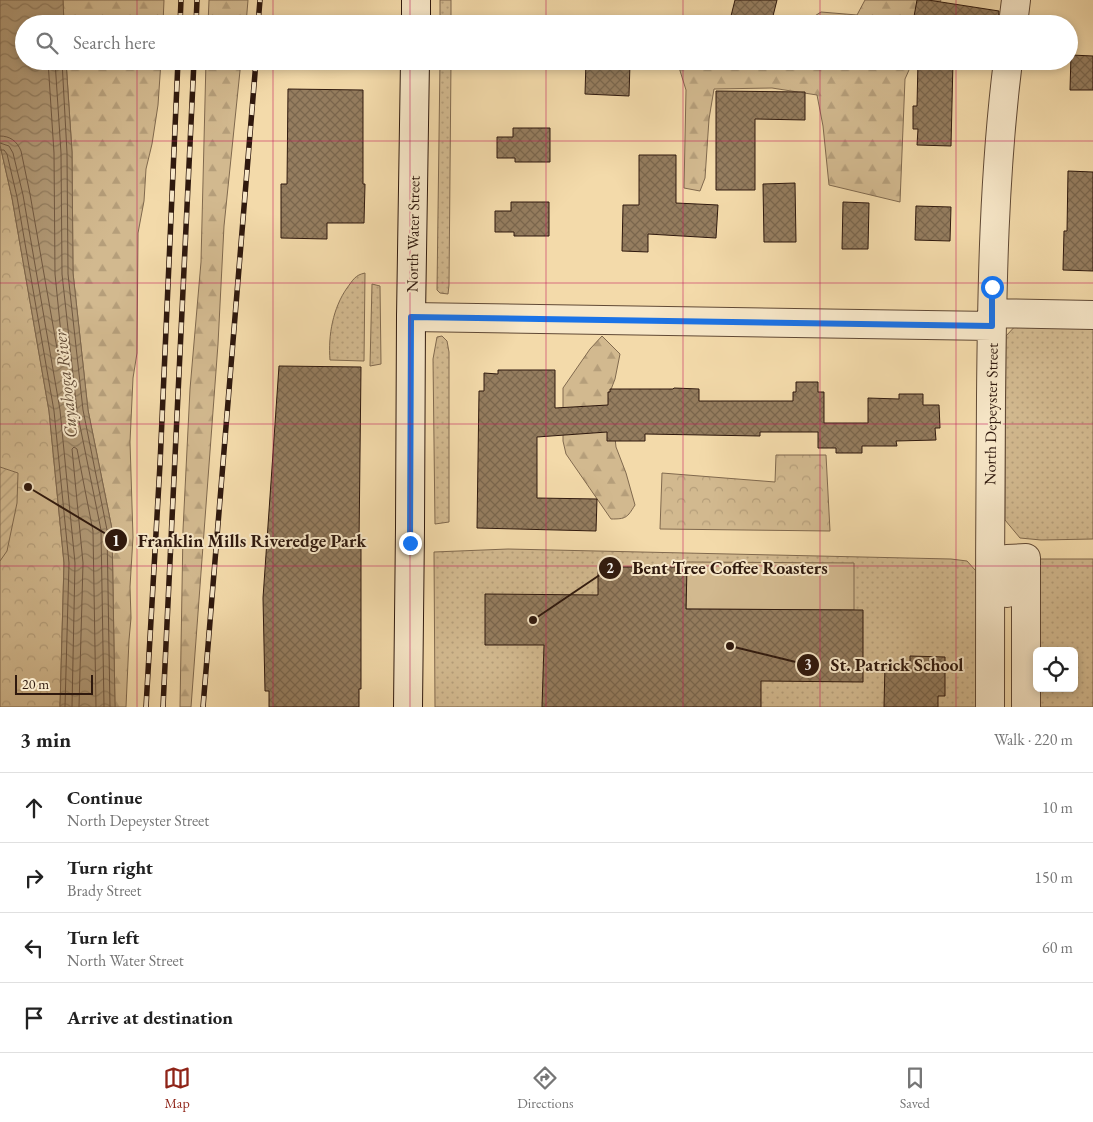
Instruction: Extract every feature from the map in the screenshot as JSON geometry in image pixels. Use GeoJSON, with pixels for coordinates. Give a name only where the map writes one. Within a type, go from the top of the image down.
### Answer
{"type":"FeatureCollection","features":[{"type":"Feature","properties":{"kind":"street"},"geometry":{"type":"LineString","coordinates":[[416,0],[416,15]]}},
{"type":"Feature","properties":{"kind":"street"},"geometry":{"type":"LineString","coordinates":[[1014,15],[1016,0]]}},
{"type":"Feature","properties":{"kind":"street","name":"North Water Street"},"geometry":{"type":"LineString","coordinates":[[408,707],[415,70]]}},
{"type":"Feature","properties":{"kind":"street","name":"North Depeyster Street"},"geometry":{"type":"LineString","coordinates":[[990,707],[992,319],[998,160],[1007,70]]}},
{"type":"Feature","properties":{"kind":"street"},"geometry":{"type":"LineString","coordinates":[[411,317],[992,319],[1093,315]]}},
{"type":"Feature","properties":{"kind":"street"},"geometry":{"type":"LineString","coordinates":[[1005,707],[1007,558],[1026,558],[1026,707]]}},
{"type":"Feature","properties":{"kind":"green space"},"geometry":{"type":"Polygon","coordinates":[[[63,0],[164,0],[163,15],[64,15],[63,0]]]}},
{"type":"Feature","properties":{"kind":"green space"},"geometry":{"type":"Polygon","coordinates":[[[209,0],[248,0],[247,15],[208,15],[209,0]]]}},
{"type":"Feature","properties":{"kind":"green space"},"geometry":{"type":"Polygon","coordinates":[[[440,0],[451,0],[451,15],[440,15],[440,0]]]}},
{"type":"Feature","properties":{"kind":"green space"},"geometry":{"type":"Polygon","coordinates":[[[865,0],[941,0],[934,15],[857,15],[865,0]]]}},
{"type":"Feature","properties":{"kind":"green space"},"geometry":{"type":"Polygon","coordinates":[[[821,12],[857,15],[816,15],[821,12]]]}},
{"type":"Feature","properties":{"kind":"green space"},"geometry":{"type":"Polygon","coordinates":[[[67,70],[160,70],[158,105],[146,169],[144,201],[138,233],[137,353],[133,378],[130,442],[133,537],[130,587],[131,618],[126,707],[115,707],[112,529],[88,410],[73,273],[72,152],[67,70]]]}},
{"type":"Feature","properties":{"kind":"green space"},"geometry":{"type":"Polygon","coordinates":[[[206,70],[240,70],[224,226],[218,344],[191,707],[180,707],[183,530],[190,389],[201,262],[206,70]]]}},
{"type":"Feature","properties":{"kind":"green space"},"geometry":{"type":"Polygon","coordinates":[[[440,70],[451,70],[448,294],[440,293],[437,290],[440,70]]]}},
{"type":"Feature","properties":{"kind":"green space"},"geometry":{"type":"Polygon","coordinates":[[[680,70],[909,70],[905,79],[900,202],[829,185],[823,126],[817,95],[772,88],[714,89],[709,119],[705,178],[700,191],[684,188],[686,90],[680,70]]]}},
{"type":"Feature","properties":{"kind":"green space"},"geometry":{"type":"Polygon","coordinates":[[[0,145],[12,198],[49,411],[64,563],[60,707],[0,707],[0,145]]]}},
{"type":"Feature","properties":{"kind":"green space"},"geometry":{"type":"Polygon","coordinates":[[[365,273],[364,361],[330,360],[332,322],[338,304],[353,280],[365,273]]]}},
{"type":"Feature","properties":{"kind":"green space"},"geometry":{"type":"Polygon","coordinates":[[[372,284],[380,286],[381,364],[370,366],[372,284]]]}},
{"type":"Feature","properties":{"kind":"green space"},"geometry":{"type":"Polygon","coordinates":[[[1019,322],[1093,324],[1093,539],[1041,540],[1020,538],[1005,520],[1006,336],[1019,322]]]}},
{"type":"Feature","properties":{"kind":"green space"},"geometry":{"type":"Polygon","coordinates":[[[442,336],[447,341],[449,352],[449,522],[435,524],[433,359],[437,337],[442,336]]]}},
{"type":"Feature","properties":{"kind":"green space"},"geometry":{"type":"Polygon","coordinates":[[[602,336],[620,354],[615,379],[610,392],[616,447],[635,505],[626,517],[620,519],[611,519],[566,454],[563,441],[563,388],[590,349],[602,336]]]}},
{"type":"Feature","properties":{"kind":"green space"},"geometry":{"type":"Polygon","coordinates":[[[776,455],[826,455],[830,531],[660,529],[662,473],[775,482],[776,455]]]}},
{"type":"Feature","properties":{"kind":"green space"},"geometry":{"type":"Polygon","coordinates":[[[0,467],[18,473],[17,503],[7,551],[0,561],[0,467]]]}},
{"type":"Feature","properties":{"kind":"green space"},"geometry":{"type":"Polygon","coordinates":[[[508,549],[951,559],[967,561],[976,571],[976,707],[435,707],[434,552],[508,549]]]}},
{"type":"Feature","properties":{"kind":"green space"},"geometry":{"type":"Polygon","coordinates":[[[1029,559],[1093,559],[1093,707],[1029,707],[1029,559]]]}},
{"type":"Feature","properties":{"kind":"green space"},"geometry":{"type":"Polygon","coordinates":[[[686,562],[854,563],[854,610],[686,609],[686,562]]]}},
{"type":"Feature","properties":{"kind":"water","name":"Cuyahoga River"},"geometry":{"type":"Polygon","coordinates":[[[0,0],[63,0],[64,15],[15,15],[15,70],[67,70],[72,152],[73,273],[88,410],[112,529],[115,707],[60,707],[64,563],[49,411],[12,198],[0,145],[0,0]]]}},
{"type":"Feature","properties":{"kind":"building"},"geometry":{"type":"Polygon","coordinates":[[[735,0],[777,0],[773,15],[731,15],[735,0]]]}},
{"type":"Feature","properties":{"kind":"building"},"geometry":{"type":"Polygon","coordinates":[[[917,0],[999,11],[999,15],[914,15],[917,0]]]}},
{"type":"Feature","properties":{"kind":"building"},"geometry":{"type":"Polygon","coordinates":[[[1078,55],[1093,56],[1093,90],[1070,90],[1071,70],[1078,70],[1078,55]]]}},
{"type":"Feature","properties":{"kind":"building"},"geometry":{"type":"Polygon","coordinates":[[[586,70],[630,70],[629,96],[585,94],[586,70]]]}},
{"type":"Feature","properties":{"kind":"building"},"geometry":{"type":"Polygon","coordinates":[[[918,70],[953,70],[951,146],[917,145],[918,129],[913,129],[913,106],[917,106],[918,70]]]}},
{"type":"Feature","properties":{"kind":"building"},"geometry":{"type":"Polygon","coordinates":[[[288,89],[363,90],[364,223],[327,223],[327,239],[281,238],[281,184],[287,184],[288,89]]]}},
{"type":"Feature","properties":{"kind":"building"},"geometry":{"type":"Polygon","coordinates":[[[716,91],[805,92],[805,120],[755,119],[755,190],[716,190],[716,91]]]}},
{"type":"Feature","properties":{"kind":"building"},"geometry":{"type":"Polygon","coordinates":[[[513,128],[550,128],[550,162],[515,162],[515,158],[497,158],[497,137],[513,137],[513,128]]]}},
{"type":"Feature","properties":{"kind":"building"},"geometry":{"type":"Polygon","coordinates":[[[639,155],[676,155],[676,203],[718,205],[716,238],[648,234],[648,252],[622,251],[623,205],[639,205],[639,155]]]}},
{"type":"Feature","properties":{"kind":"building"},"geometry":{"type":"Polygon","coordinates":[[[1068,171],[1093,172],[1093,271],[1063,270],[1064,231],[1067,231],[1068,171]]]}},
{"type":"Feature","properties":{"kind":"building"},"geometry":{"type":"Polygon","coordinates":[[[795,183],[796,242],[764,242],[763,184],[795,183]]]}},
{"type":"Feature","properties":{"kind":"building"},"geometry":{"type":"Polygon","coordinates":[[[511,202],[549,202],[549,236],[514,236],[514,232],[495,232],[495,211],[511,211],[511,202]]]}},
{"type":"Feature","properties":{"kind":"building"},"geometry":{"type":"Polygon","coordinates":[[[843,202],[869,203],[868,249],[842,249],[843,202]]]}},
{"type":"Feature","properties":{"kind":"building"},"geometry":{"type":"Polygon","coordinates":[[[916,206],[951,207],[950,241],[915,240],[916,206]]]}},
{"type":"Feature","properties":{"kind":"building"},"geometry":{"type":"Polygon","coordinates":[[[279,366],[361,367],[359,543],[361,543],[361,689],[359,689],[359,707],[269,707],[269,691],[265,691],[263,598],[279,366]]]}},
{"type":"Feature","properties":{"kind":"building"},"geometry":{"type":"Polygon","coordinates":[[[498,370],[555,370],[555,408],[608,405],[608,392],[610,392],[610,389],[699,389],[699,401],[793,401],[793,392],[796,392],[796,382],[818,382],[818,392],[824,392],[824,423],[868,423],[868,398],[899,399],[899,394],[923,394],[923,405],[939,405],[940,428],[935,428],[936,440],[896,441],[897,446],[862,446],[862,453],[836,453],[836,448],[818,448],[818,432],[760,432],[760,436],[645,434],[645,441],[607,441],[607,432],[537,437],[537,498],[597,499],[596,531],[477,528],[479,391],[484,391],[484,373],[498,374],[498,370]]]}},
{"type":"Feature","properties":{"kind":"building"},"geometry":{"type":"Polygon","coordinates":[[[598,567],[687,567],[686,609],[863,610],[863,682],[761,681],[761,707],[542,707],[544,645],[485,645],[485,594],[598,595],[598,567]]]}},
{"type":"Feature","properties":{"kind":"building"},"geometry":{"type":"Polygon","coordinates":[[[910,656],[945,657],[945,696],[938,696],[938,707],[884,707],[885,664],[910,665],[910,656]]]}},
{"type":"Feature","properties":{"kind":"railway"},"geometry":{"type":"LineString","coordinates":[[180,15],[181,0]]}},
{"type":"Feature","properties":{"kind":"railway"},"geometry":{"type":"LineString","coordinates":[[196,15],[197,0]]}},
{"type":"Feature","properties":{"kind":"railway"},"geometry":{"type":"LineString","coordinates":[[259,15],[260,0]]}},
{"type":"Feature","properties":{"kind":"railway"},"geometry":{"type":"LineString","coordinates":[[146,707],[160,464],[178,70]]}},
{"type":"Feature","properties":{"kind":"railway"},"geometry":{"type":"LineString","coordinates":[[163,707],[194,70]]}},
{"type":"Feature","properties":{"kind":"railway"},"geometry":{"type":"LineString","coordinates":[[203,707],[255,70]]}},
{"type":"Feature","properties":{"kind":"place","name":"Franklin Mills Riveredge Park"},"geometry":{"type":"Point","coordinates":[28,487]}},
{"type":"Feature","properties":{"kind":"place","name":"Bent Tree Coffee Roasters"},"geometry":{"type":"Point","coordinates":[533,620]}},
{"type":"Feature","properties":{"kind":"place","name":"St. Patrick School"},"geometry":{"type":"Point","coordinates":[730,646]}},
{"type":"Feature","properties":{"kind":"route"},"geometry":{"type":"LineString","coordinates":[[410,543],[411,317],[992,326],[992,287]]}}]}
